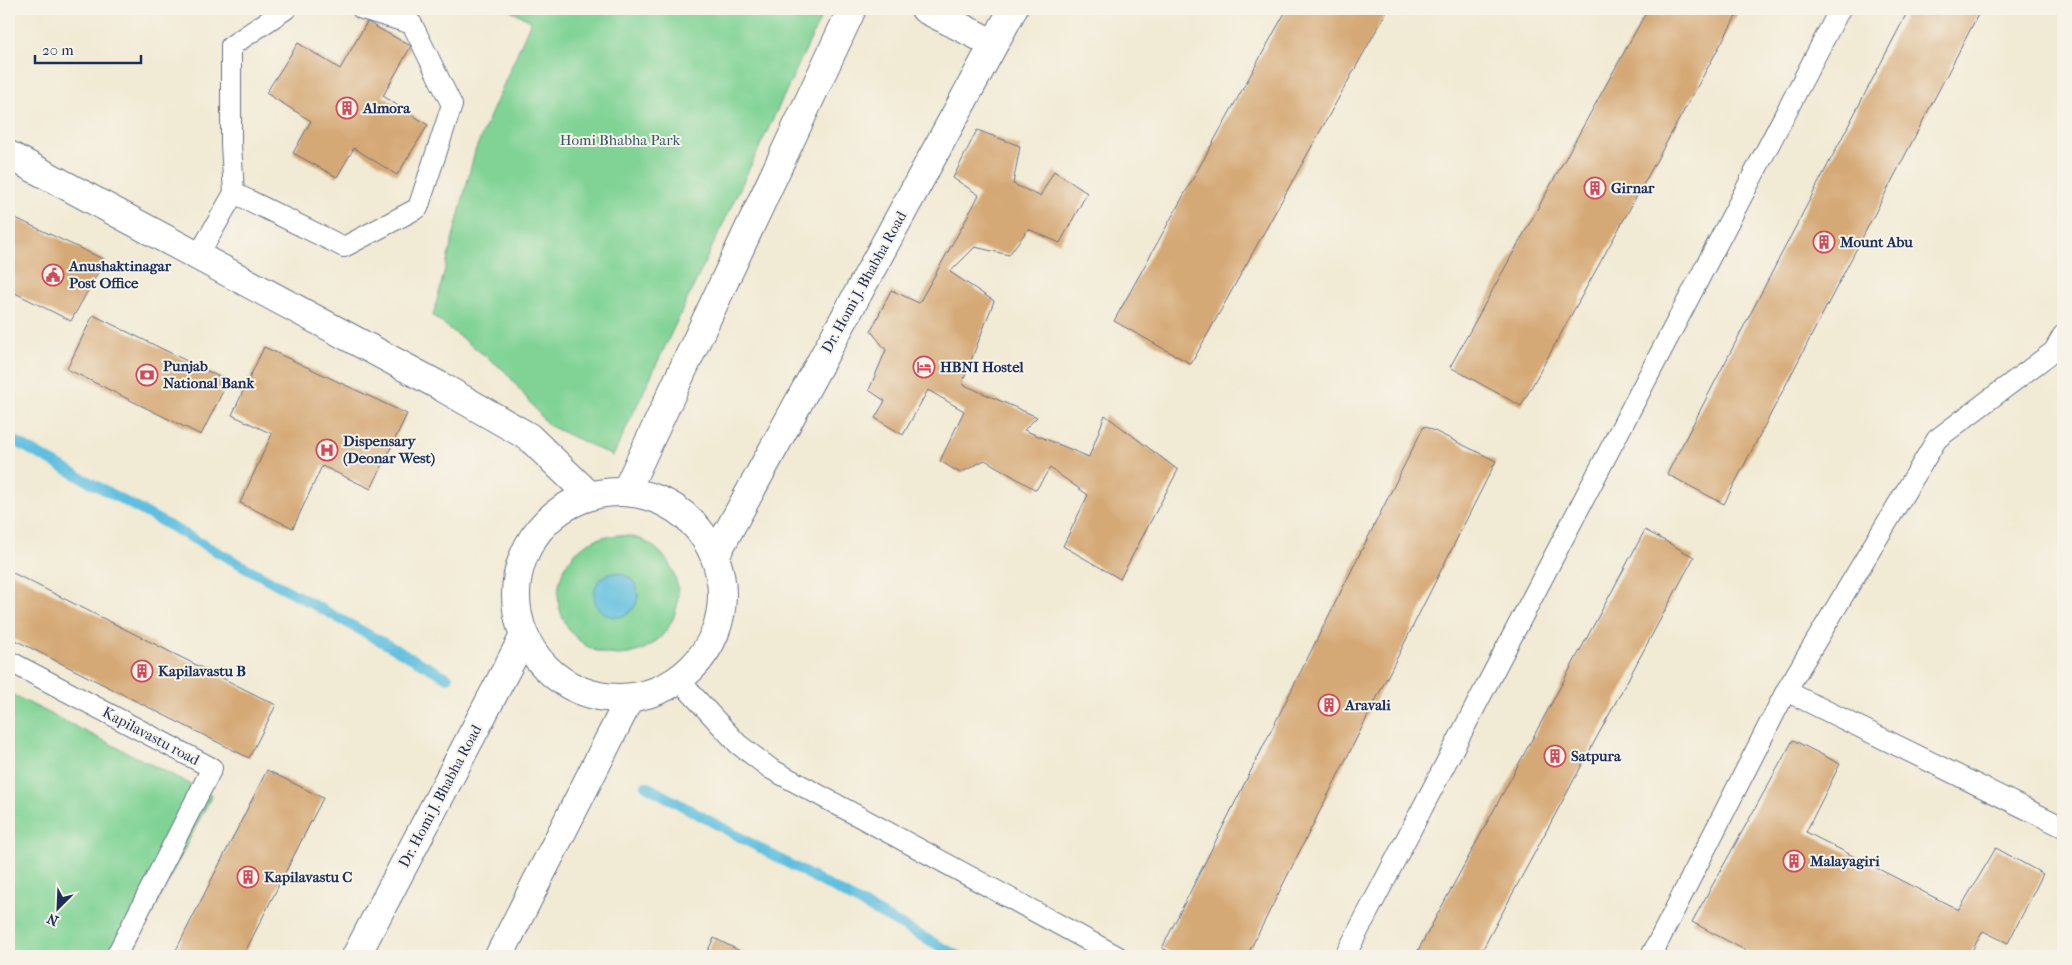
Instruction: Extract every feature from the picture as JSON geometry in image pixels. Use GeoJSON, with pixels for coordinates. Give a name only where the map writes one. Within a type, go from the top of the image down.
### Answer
{"type":"FeatureCollection","features":[{"type":"Feature","properties":{"kind":"street"},"geometry":{"type":"LineString","coordinates":[[626,491],[852,9]]}},
{"type":"Feature","properties":{"kind":"street"},"geometry":{"type":"LineString","coordinates":[[925,9],[994,44]]}},
{"type":"Feature","properties":{"kind":"street","name":"Dr. Homi J. Bhabha Road"},"geometry":{"type":"LineString","coordinates":[[716,554],[1013,9]]}},
{"type":"Feature","properties":{"kind":"street"},"geometry":{"type":"LineString","coordinates":[[9,155],[440,386],[529,437],[588,495]]}},
{"type":"Feature","properties":{"kind":"street"},"geometry":{"type":"LineString","coordinates":[[626,491],[663,500],[694,522],[716,554],[724,589],[720,624],[704,655],[679,680],[651,693],[629,700],[590,694],[563,681],[540,662],[524,636],[516,603],[518,569],[532,538],[555,513],[588,495],[626,491]]}},
{"type":"Feature","properties":{"kind":"street","name":"Dr. Homi J. Bhabha Road"},"geometry":{"type":"LineString","coordinates":[[356,956],[524,636]]}},
{"type":"Feature","properties":{"kind":"street"},"geometry":{"type":"LineString","coordinates":[[499,956],[629,700]]}},
{"type":"Feature","properties":{"kind":"lane"},"geometry":{"type":"LineString","coordinates":[[198,256],[234,193],[231,144],[231,46],[286,9]]}},
{"type":"Feature","properties":{"kind":"lane"},"geometry":{"type":"LineString","coordinates":[[234,193],[344,247],[418,208],[452,105],[412,24],[362,9]]}},
{"type":"Feature","properties":{"kind":"lane"},"geometry":{"type":"LineString","coordinates":[[1346,956],[1840,9]]}},
{"type":"Feature","properties":{"kind":"lane"},"geometry":{"type":"LineString","coordinates":[[1651,956],[1786,691],[1937,439],[2054,352],[2063,335]]}},
{"type":"Feature","properties":{"kind":"lane","name":"Kapilavastu road"},"geometry":{"type":"LineString","coordinates":[[9,661],[212,768],[116,956]]}},
{"type":"Feature","properties":{"kind":"lane"},"geometry":{"type":"LineString","coordinates":[[679,680],[738,744],[771,769],[1117,956]]}},
{"type":"Feature","properties":{"kind":"lane"},"geometry":{"type":"LineString","coordinates":[[1786,691],[2063,827]]}},
{"type":"Feature","properties":{"kind":"green space","name":"Homi Bhabha Park"},"geometry":{"type":"Polygon","coordinates":[[[508,9],[825,9],[613,456],[548,425],[505,371],[433,316],[475,151],[531,21],[508,9]]]}},
{"type":"Feature","properties":{"kind":"green space"},"geometry":{"type":"Polygon","coordinates":[[[618,535],[641,540],[651,545],[660,553],[668,562],[673,572],[678,595],[673,618],[668,628],[660,637],[651,645],[641,650],[618,655],[595,650],[585,645],[576,637],[568,628],[563,618],[558,595],[563,572],[568,562],[576,553],[585,545],[595,540],[618,535]]]}},
{"type":"Feature","properties":{"kind":"green space"},"geometry":{"type":"Polygon","coordinates":[[[9,693],[212,795],[130,956],[9,956],[9,693]]]}},
{"type":"Feature","properties":{"kind":"water"},"geometry":{"type":"Polygon","coordinates":[[[612,573],[620,573],[632,579],[638,595],[632,611],[620,617],[612,617],[600,611],[594,599],[594,591],[600,579],[612,573]]]}},
{"type":"Feature","properties":{"kind":"building"},"geometry":{"type":"Polygon","coordinates":[[[1287,9],[1388,9],[1191,364],[1114,321],[1287,9]]]}},
{"type":"Feature","properties":{"kind":"building","name":"Girnar"},"geometry":{"type":"Polygon","coordinates":[[[1648,9],[1740,9],[1521,406],[1450,367],[1648,9]]]}},
{"type":"Feature","properties":{"kind":"building","name":"Mount Abu"},"geometry":{"type":"Polygon","coordinates":[[[1909,9],[1981,9],[1724,504],[1667,474],[1909,9]]]}},
{"type":"Feature","properties":{"kind":"building","name":"Almora"},"geometry":{"type":"Polygon","coordinates":[[[367,22],[411,46],[383,96],[428,125],[397,175],[354,148],[337,177],[293,153],[311,121],[266,93],[298,43],[340,69],[367,22]]]}},
{"type":"Feature","properties":{"kind":"building","name":"HBNI Hostel"},"geometry":{"type":"Polygon","coordinates":[[[977,130],[1020,146],[1013,184],[1040,196],[1054,171],[1087,193],[1060,243],[1028,229],[1009,255],[975,247],[950,272],[994,301],[962,384],[1037,417],[1024,430],[1089,457],[1105,415],[1178,470],[1120,579],[1063,546],[1088,495],[1050,468],[1036,490],[985,460],[960,473],[940,461],[964,411],[928,390],[903,435],[875,418],[885,401],[869,390],[886,350],[871,331],[891,290],[919,303],[979,195],[953,178],[977,130]]]}},
{"type":"Feature","properties":{"kind":"building","name":"Anushaktinagar Post Office"},"geometry":{"type":"Polygon","coordinates":[[[9,215],[105,260],[71,321],[9,290],[9,215]]]}},
{"type":"Feature","properties":{"kind":"building","name":"Punjab National Bank"},"geometry":{"type":"Polygon","coordinates":[[[93,315],[228,381],[201,435],[67,369],[93,315]]]}},
{"type":"Feature","properties":{"kind":"building","name":"Dispensary (Deonar West)"},"geometry":{"type":"Polygon","coordinates":[[[264,347],[407,414],[371,489],[322,466],[293,528],[240,503],[272,434],[232,415],[264,347]]]}},
{"type":"Feature","properties":{"kind":"building","name":"Aravali"},"geometry":{"type":"Polygon","coordinates":[[[1424,426],[1496,461],[1247,956],[1178,956],[1162,948],[1424,426]]]}},
{"type":"Feature","properties":{"kind":"building","name":"Satpura"},"geometry":{"type":"Polygon","coordinates":[[[1645,530],[1694,557],[1479,956],[1415,956],[1645,530]]]}},
{"type":"Feature","properties":{"kind":"building","name":"Kapilavastu B"},"geometry":{"type":"Polygon","coordinates":[[[9,571],[276,705],[249,758],[9,637],[9,571]]]}},
{"type":"Feature","properties":{"kind":"building","name":"Malayagiri"},"geometry":{"type":"Polygon","coordinates":[[[1793,740],[1840,764],[1806,832],[1959,910],[1996,848],[2043,874],[2008,943],[1983,931],[1969,956],[1756,956],[1692,922],[1793,740]]]}},
{"type":"Feature","properties":{"kind":"building","name":"Kapilavastu C"},"geometry":{"type":"Polygon","coordinates":[[[267,770],[323,798],[243,956],[173,956],[267,770]]]}},
{"type":"Feature","properties":{"kind":"building"},"geometry":{"type":"Polygon","coordinates":[[[714,938],[750,956],[705,956],[714,938]]]}},
{"type":"Feature","properties":{"kind":"waterway"},"geometry":{"type":"LineString","coordinates":[[9,438],[448,678]]}},
{"type":"Feature","properties":{"kind":"waterway"},"geometry":{"type":"LineString","coordinates":[[646,786],[958,956]]}},
{"type":"Feature","properties":{"kind":"place","name":"Almora"},"geometry":{"type":"Point","coordinates":[347,108]}},
{"type":"Feature","properties":{"kind":"place","name":"Girnar"},"geometry":{"type":"Point","coordinates":[1595,188]}},
{"type":"Feature","properties":{"kind":"place","name":"Mount Abu"},"geometry":{"type":"Point","coordinates":[1824,242]}},
{"type":"Feature","properties":{"kind":"place","name":"Anushaktinagar Post Office"},"geometry":{"type":"Point","coordinates":[53,275]}},
{"type":"Feature","properties":{"kind":"place","name":"HBNI Hostel"},"geometry":{"type":"Point","coordinates":[924,367]}},
{"type":"Feature","properties":{"kind":"place","name":"Punjab National Bank"},"geometry":{"type":"Point","coordinates":[147,375]}},
{"type":"Feature","properties":{"kind":"place","name":"Dispensary (Deonar West)"},"geometry":{"type":"Point","coordinates":[327,450]}},
{"type":"Feature","properties":{"kind":"place","name":"Kapilavastu B"},"geometry":{"type":"Point","coordinates":[142,671]}},
{"type":"Feature","properties":{"kind":"place","name":"Aravali"},"geometry":{"type":"Point","coordinates":[1329,705]}},
{"type":"Feature","properties":{"kind":"place","name":"Satpura"},"geometry":{"type":"Point","coordinates":[1555,756]}},
{"type":"Feature","properties":{"kind":"place","name":"Malayagiri"},"geometry":{"type":"Point","coordinates":[1794,861]}},
{"type":"Feature","properties":{"kind":"place","name":"Kapilavastu C"},"geometry":{"type":"Point","coordinates":[248,877]}}]}
